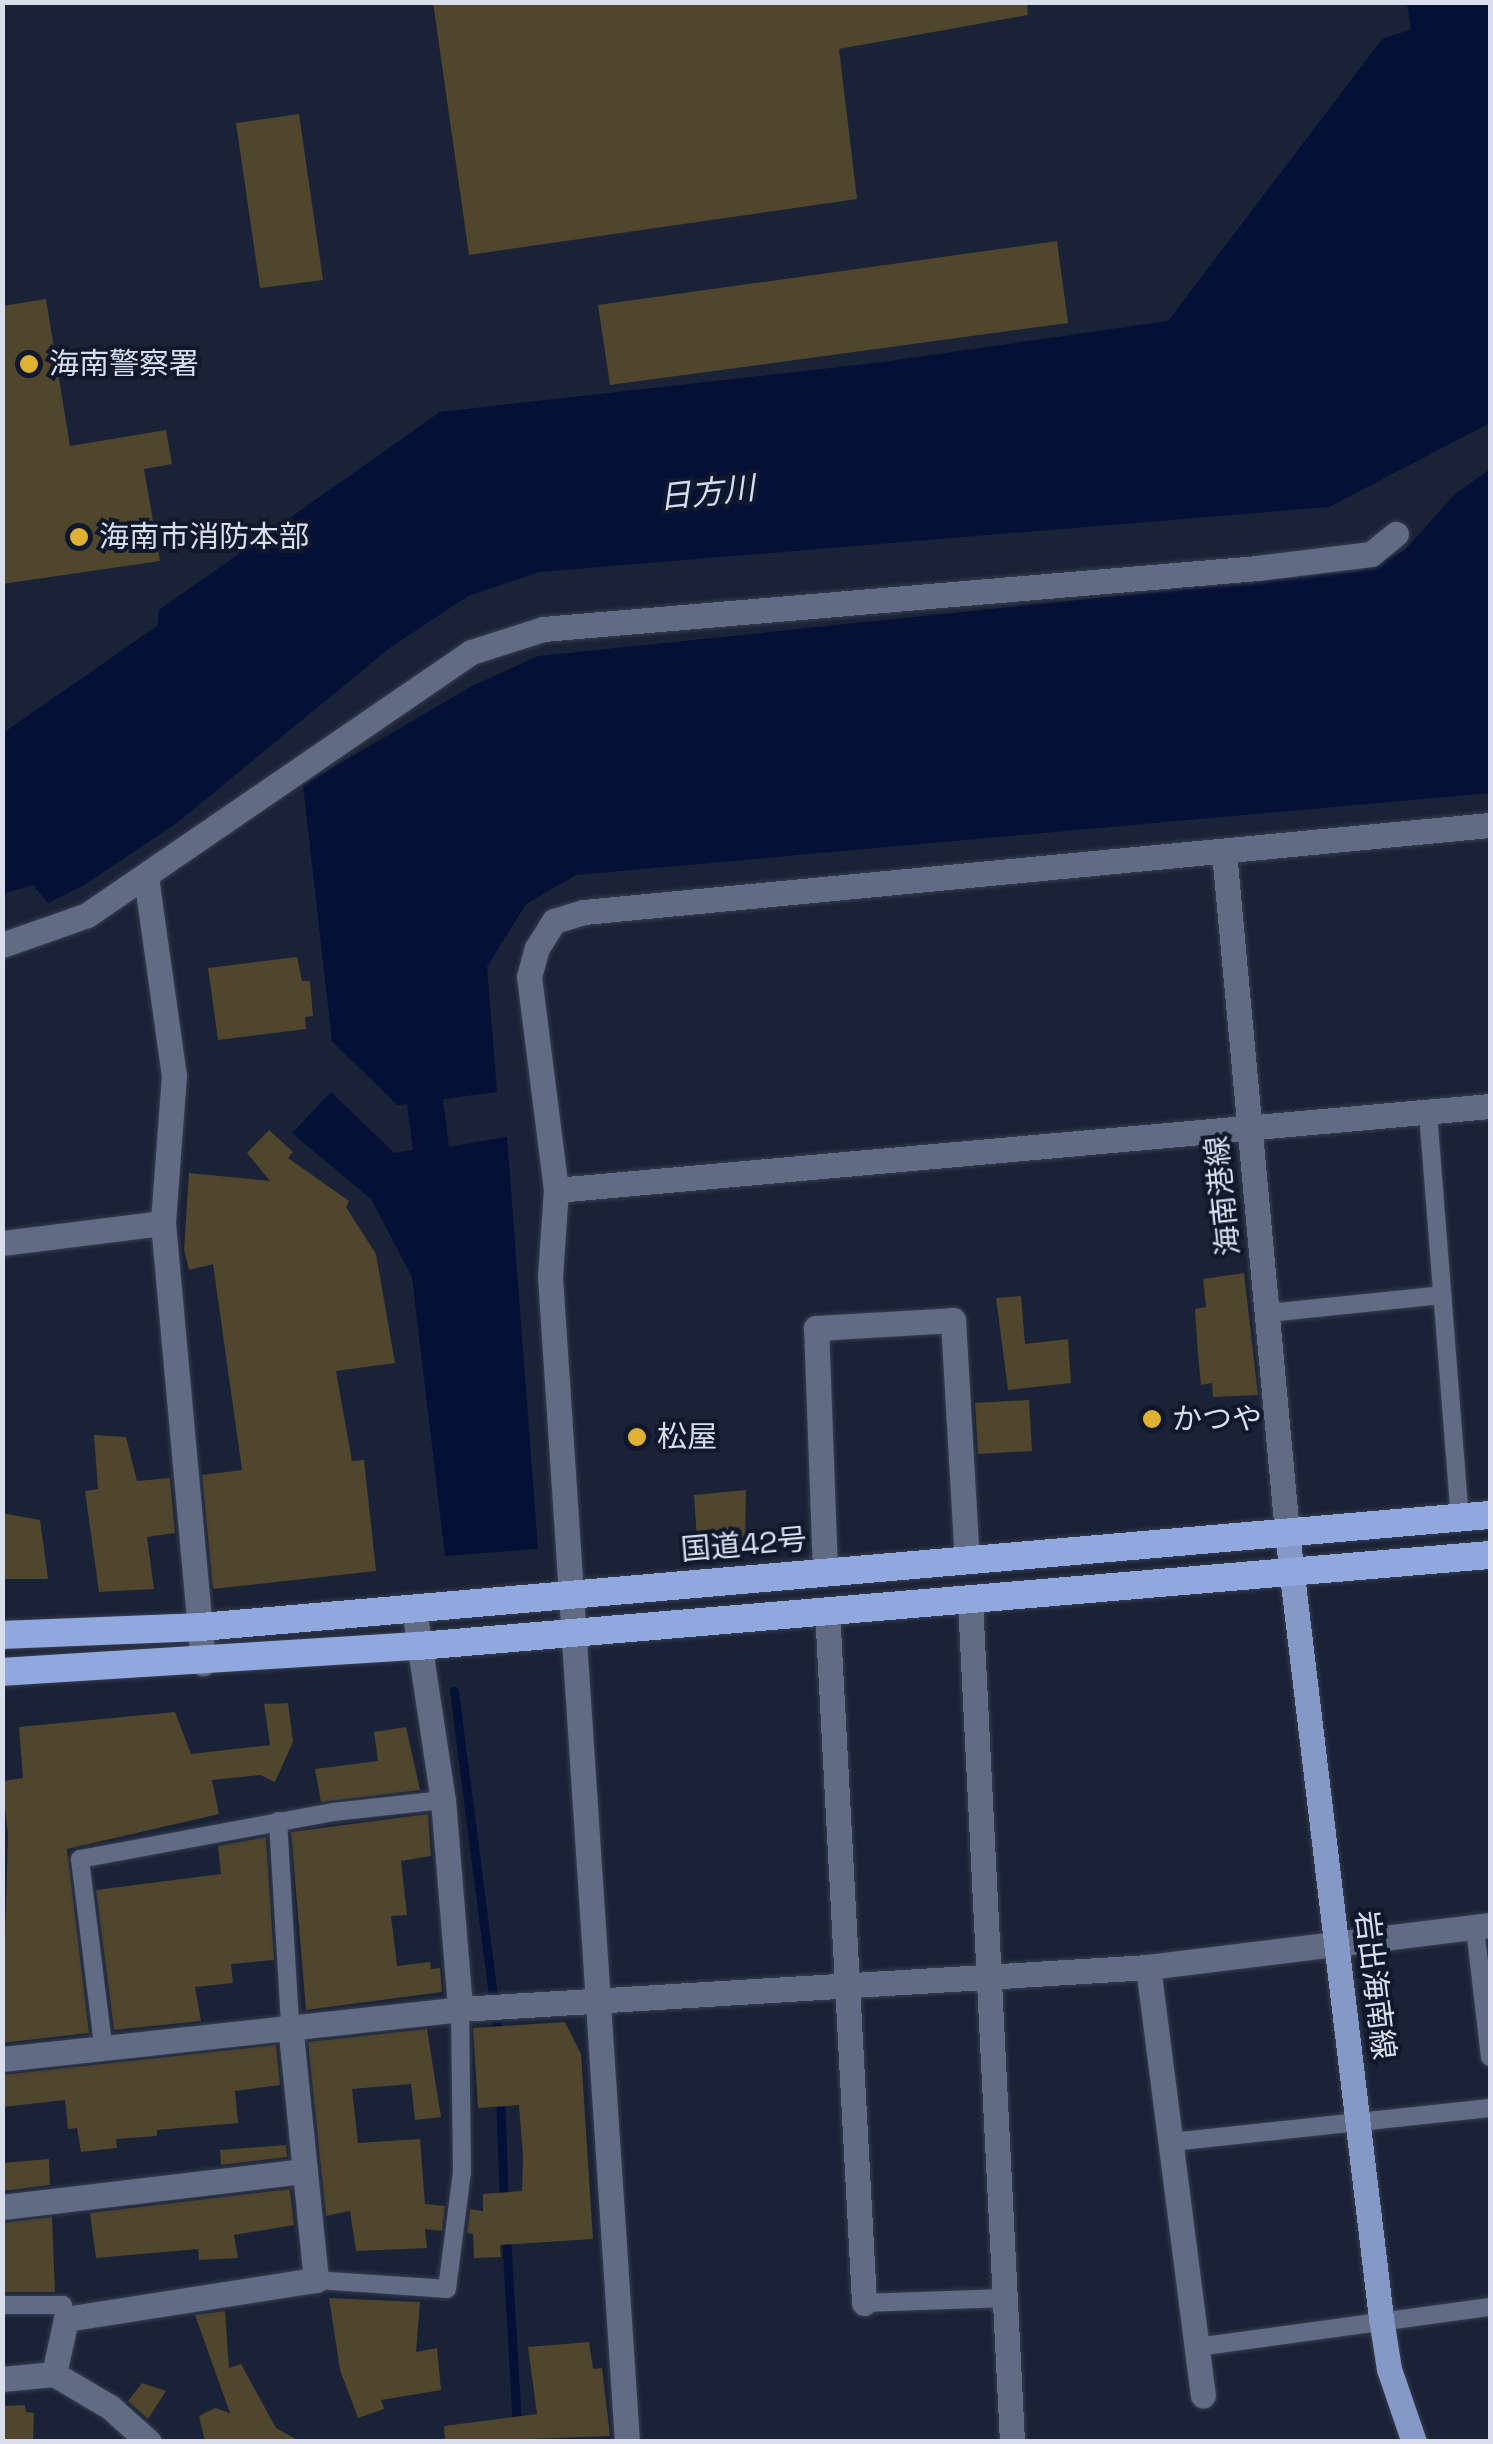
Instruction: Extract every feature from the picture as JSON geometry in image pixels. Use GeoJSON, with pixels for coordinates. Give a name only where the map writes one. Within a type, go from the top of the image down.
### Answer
{"type":"FeatureCollection","features":[{"type":"Feature","properties":{"kind":"highway","name":"国道42号"},"geometry":{"type":"LineString","coordinates":[[2,1635],[202,1627],[1490,1515]]}},
{"type":"Feature","properties":{"kind":"highway"},"geometry":{"type":"LineString","coordinates":[[2,1672],[419,1646],[1490,1555]]}},
{"type":"Feature","properties":{"kind":"main road","name":"岩出海南線"},"geometry":{"type":"LineString","coordinates":[[1288,1533],[1381,2318],[1389,2369],[1414,2442]]}},
{"type":"Feature","properties":{"kind":"street"},"geometry":{"type":"LineString","coordinates":[[2,945],[68,925],[146,877],[471,652],[543,629],[1256,568],[1371,554],[1396,534]]}},
{"type":"Feature","properties":{"kind":"street"},"geometry":{"type":"LineString","coordinates":[[627,2442],[550,1277],[556,1190],[529,977],[554,921],[584,912],[1490,826]]}},
{"type":"Feature","properties":{"kind":"street","name":"海南港線"},"geometry":{"type":"LineString","coordinates":[[1224,852],[1288,1533]]}},
{"type":"Feature","properties":{"kind":"street"},"geometry":{"type":"LineString","coordinates":[[146,877],[174,1075],[163,1223],[203,1662]]}},
{"type":"Feature","properties":{"kind":"street"},"geometry":{"type":"LineString","coordinates":[[556,1190],[1490,1106]]}},
{"type":"Feature","properties":{"kind":"street"},"geometry":{"type":"LineString","coordinates":[[2,1243],[163,1223]]}},
{"type":"Feature","properties":{"kind":"street"},"geometry":{"type":"LineString","coordinates":[[826,1570],[816,1328],[953,1320],[968,1561]]}},
{"type":"Feature","properties":{"kind":"street"},"geometry":{"type":"LineString","coordinates":[[970,1601],[992,1979],[1012,2442]]}},
{"type":"Feature","properties":{"kind":"street"},"geometry":{"type":"LineString","coordinates":[[414,1609],[442,1800],[460,2009]]}},
{"type":"Feature","properties":{"kind":"street"},"geometry":{"type":"LineString","coordinates":[[828,1610],[864,2303]]}},
{"type":"Feature","properties":{"kind":"street"},"geometry":{"type":"LineString","coordinates":[[2,2059],[103,2044],[460,2009],[1148,1967],[1483,1926]]}},
{"type":"Feature","properties":{"kind":"street"},"geometry":{"type":"LineString","coordinates":[[1148,1967],[1203,2395]]}},
{"type":"Feature","properties":{"kind":"street"},"geometry":{"type":"LineString","coordinates":[[54,2374],[66,2319],[316,2280],[290,2026]]}},
{"type":"Feature","properties":{"kind":"street"},"geometry":{"type":"LineString","coordinates":[[2,2207],[306,2172]]}},
{"type":"Feature","properties":{"kind":"street"},"geometry":{"type":"LineString","coordinates":[[2,2379],[54,2374],[110,2408],[149,2442]]}},
{"type":"Feature","properties":{"kind":"lane"},"geometry":{"type":"LineString","coordinates":[[1428,1112],[1460,1518]]}},
{"type":"Feature","properties":{"kind":"lane"},"geometry":{"type":"LineString","coordinates":[[1268,1313],[1442,1295]]}},
{"type":"Feature","properties":{"kind":"lane"},"geometry":{"type":"LineString","coordinates":[[103,2044],[80,1859],[278,1821],[442,1800]]}},
{"type":"Feature","properties":{"kind":"lane"},"geometry":{"type":"LineString","coordinates":[[278,1821],[290,2026]]}},
{"type":"Feature","properties":{"kind":"lane"},"geometry":{"type":"LineString","coordinates":[[1483,1926],[1490,2057]]}},
{"type":"Feature","properties":{"kind":"lane"},"geometry":{"type":"LineString","coordinates":[[316,2280],[447,2290],[462,2172],[460,2009]]}},
{"type":"Feature","properties":{"kind":"lane"},"geometry":{"type":"LineString","coordinates":[[1171,2142],[1490,2108]]}},
{"type":"Feature","properties":{"kind":"lane"},"geometry":{"type":"LineString","coordinates":[[864,2303],[1006,2298]]}},
{"type":"Feature","properties":{"kind":"lane"},"geometry":{"type":"LineString","coordinates":[[2,2305],[63,2305],[66,2319]]}},
{"type":"Feature","properties":{"kind":"lane"},"geometry":{"type":"LineString","coordinates":[[1197,2347],[1381,2318],[1490,2307]]}},
{"type":"Feature","properties":{"kind":"water","name":"日方川"},"geometry":{"type":"Polygon","coordinates":[[[1407,3],[1490,3],[1490,423],[1329,507],[539,572],[468,596],[391,647],[178,822],[84,885],[48,903],[33,885],[3,894],[3,733],[157,626],[159,610],[440,412],[883,362],[1168,321],[1383,38],[1411,30],[1407,3]]]}},
{"type":"Feature","properties":{"kind":"water"},"geometry":{"type":"Polygon","coordinates":[[[1490,469],[1490,793],[576,875],[526,904],[487,967],[497,1092],[443,1099],[449,1147],[507,1137],[538,1549],[445,1556],[412,1277],[371,1199],[292,1133],[331,1092],[394,1153],[413,1150],[407,1104],[397,1105],[332,1041],[303,785],[472,686],[538,656],[1360,571],[1404,551],[1455,494],[1490,469]]]}},
{"type":"Feature","properties":{"kind":"building"},"geometry":{"type":"Polygon","coordinates":[[[433,2],[1027,2],[1028,15],[839,49],[857,199],[469,255],[433,2]]]}},
{"type":"Feature","properties":{"kind":"building"},"geometry":{"type":"Polygon","coordinates":[[[299,114],[323,280],[260,288],[236,123],[299,114]]]}},
{"type":"Feature","properties":{"kind":"building"},"geometry":{"type":"Polygon","coordinates":[[[1057,241],[1068,323],[610,385],[598,305],[1057,241]]]}},
{"type":"Feature","properties":{"kind":"building"},"geometry":{"type":"Polygon","coordinates":[[[46,299],[70,446],[166,430],[172,464],[144,469],[160,561],[2,584],[2,306],[46,299]]]}},
{"type":"Feature","properties":{"kind":"building"},"geometry":{"type":"Polygon","coordinates":[[[297,957],[302,981],[310,981],[313,1016],[305,1017],[306,1029],[218,1040],[208,968],[297,957]]]}},
{"type":"Feature","properties":{"kind":"building"},"geometry":{"type":"Polygon","coordinates":[[[269,1130],[293,1152],[288,1158],[349,1201],[346,1207],[376,1254],[395,1363],[336,1371],[352,1461],[364,1460],[376,1571],[213,1589],[202,1475],[242,1470],[213,1264],[189,1270],[184,1250],[189,1173],[270,1181],[247,1153],[269,1130]]]}},
{"type":"Feature","properties":{"kind":"building"},"geometry":{"type":"Polygon","coordinates":[[[1244,1273],[1258,1395],[1213,1397],[1212,1383],[1201,1385],[1195,1309],[1206,1307],[1203,1279],[1244,1273]]]}},
{"type":"Feature","properties":{"kind":"building"},"geometry":{"type":"Polygon","coordinates":[[[1021,1296],[1025,1344],[1068,1339],[1071,1383],[1008,1390],[996,1298],[1021,1296]]]}},
{"type":"Feature","properties":{"kind":"building"},"geometry":{"type":"Polygon","coordinates":[[[1029,1400],[1032,1451],[978,1454],[975,1403],[1029,1400]]]}},
{"type":"Feature","properties":{"kind":"building"},"geometry":{"type":"Polygon","coordinates":[[[94,1435],[126,1437],[137,1481],[170,1478],[175,1533],[147,1537],[154,1589],[99,1592],[85,1491],[98,1489],[94,1435]]]}},
{"type":"Feature","properties":{"kind":"building"},"geometry":{"type":"Polygon","coordinates":[[[746,1490],[745,1541],[697,1540],[694,1495],[746,1490]]]}},
{"type":"Feature","properties":{"kind":"building"},"geometry":{"type":"Polygon","coordinates":[[[2,1513],[40,1520],[48,1579],[2,1579],[2,1513]]]}},
{"type":"Feature","properties":{"kind":"building"},"geometry":{"type":"Polygon","coordinates":[[[288,1703],[293,1742],[275,1782],[260,1775],[212,1780],[219,1814],[67,1849],[89,2033],[2,2043],[8,1835],[2,1781],[23,1778],[19,1727],[175,1712],[191,1754],[270,1745],[264,1704],[288,1703]]]}},
{"type":"Feature","properties":{"kind":"building"},"geometry":{"type":"Polygon","coordinates":[[[406,1727],[420,1790],[321,1802],[315,1769],[378,1761],[374,1732],[406,1727]]]}},
{"type":"Feature","properties":{"kind":"building"},"geometry":{"type":"Polygon","coordinates":[[[428,1814],[431,1856],[401,1861],[407,1915],[391,1916],[397,1966],[430,1962],[431,1969],[440,1968],[442,1992],[306,2010],[291,1832],[428,1814]]]}},
{"type":"Feature","properties":{"kind":"building"},"geometry":{"type":"Polygon","coordinates":[[[266,1837],[274,1960],[231,1964],[233,1983],[195,1987],[201,2021],[114,2030],[96,1890],[221,1874],[218,1846],[266,1837]]]}},
{"type":"Feature","properties":{"kind":"building"},"geometry":{"type":"Polygon","coordinates":[[[565,2022],[581,2054],[593,2239],[500,2245],[501,2257],[474,2258],[473,2234],[467,2233],[470,2209],[483,2211],[483,2194],[522,2191],[523,2155],[519,2105],[478,2108],[473,2028],[565,2022]]]}},
{"type":"Feature","properties":{"kind":"building"},"geometry":{"type":"Polygon","coordinates":[[[427,2029],[441,2117],[415,2120],[411,2084],[352,2089],[358,2143],[420,2139],[425,2204],[445,2206],[442,2231],[425,2229],[427,2248],[356,2251],[350,2211],[326,2216],[308,2042],[427,2029]]]}},
{"type":"Feature","properties":{"kind":"building"},"geometry":{"type":"Polygon","coordinates":[[[276,2045],[280,2085],[235,2091],[238,2123],[157,2130],[157,2136],[116,2139],[117,2148],[81,2152],[77,2128],[68,2129],[65,2100],[2,2107],[2,2075],[276,2045]]]}},
{"type":"Feature","properties":{"kind":"building"},"geometry":{"type":"Polygon","coordinates":[[[286,2145],[287,2157],[221,2165],[220,2150],[286,2145]]]}},
{"type":"Feature","properties":{"kind":"building"},"geometry":{"type":"Polygon","coordinates":[[[49,2159],[50,2185],[2,2191],[2,2163],[49,2159]]]}},
{"type":"Feature","properties":{"kind":"building"},"geometry":{"type":"Polygon","coordinates":[[[290,2189],[294,2225],[234,2235],[238,2258],[199,2260],[198,2249],[96,2258],[90,2213],[290,2189]]]}},
{"type":"Feature","properties":{"kind":"building"},"geometry":{"type":"Polygon","coordinates":[[[52,2217],[55,2292],[2,2292],[2,2223],[52,2217]]]}},
{"type":"Feature","properties":{"kind":"building"},"geometry":{"type":"Polygon","coordinates":[[[329,2298],[420,2302],[416,2352],[437,2348],[441,2390],[381,2400],[384,2409],[358,2418],[340,2370],[329,2298]]]}},
{"type":"Feature","properties":{"kind":"building"},"geometry":{"type":"Polygon","coordinates":[[[225,2311],[229,2368],[241,2364],[276,2428],[301,2442],[205,2442],[199,2416],[215,2408],[230,2413],[195,2315],[225,2311]]]}},
{"type":"Feature","properties":{"kind":"building"},"geometry":{"type":"Polygon","coordinates":[[[589,2342],[593,2369],[602,2368],[610,2436],[445,2442],[444,2426],[537,2414],[528,2347],[589,2342]]]}},
{"type":"Feature","properties":{"kind":"building"},"geometry":{"type":"Polygon","coordinates":[[[142,2383],[166,2391],[148,2419],[128,2401],[142,2383]]]}},
{"type":"Feature","properties":{"kind":"building"},"geometry":{"type":"Polygon","coordinates":[[[25,2405],[26,2412],[34,2413],[33,2442],[2,2442],[2,2406],[25,2405]]]}},
{"type":"Feature","properties":{"kind":"waterway"},"geometry":{"type":"LineString","coordinates":[[454,1691],[498,2034]]}},
{"type":"Feature","properties":{"kind":"waterway"},"geometry":{"type":"LineString","coordinates":[[500,2095],[504,2204]]}},
{"type":"Feature","properties":{"kind":"waterway"},"geometry":{"type":"LineString","coordinates":[[506,2235],[518,2442]]}},
{"type":"Feature","properties":{"kind":"place","name":"海南警察署"},"geometry":{"type":"Point","coordinates":[29,364]}},
{"type":"Feature","properties":{"kind":"place","name":"海南市消防本部"},"geometry":{"type":"Point","coordinates":[79,537]}},
{"type":"Feature","properties":{"kind":"place","name":"かつや"},"geometry":{"type":"Point","coordinates":[1152,1419]}},
{"type":"Feature","properties":{"kind":"place","name":"松屋"},"geometry":{"type":"Point","coordinates":[637,1437]}}]}
